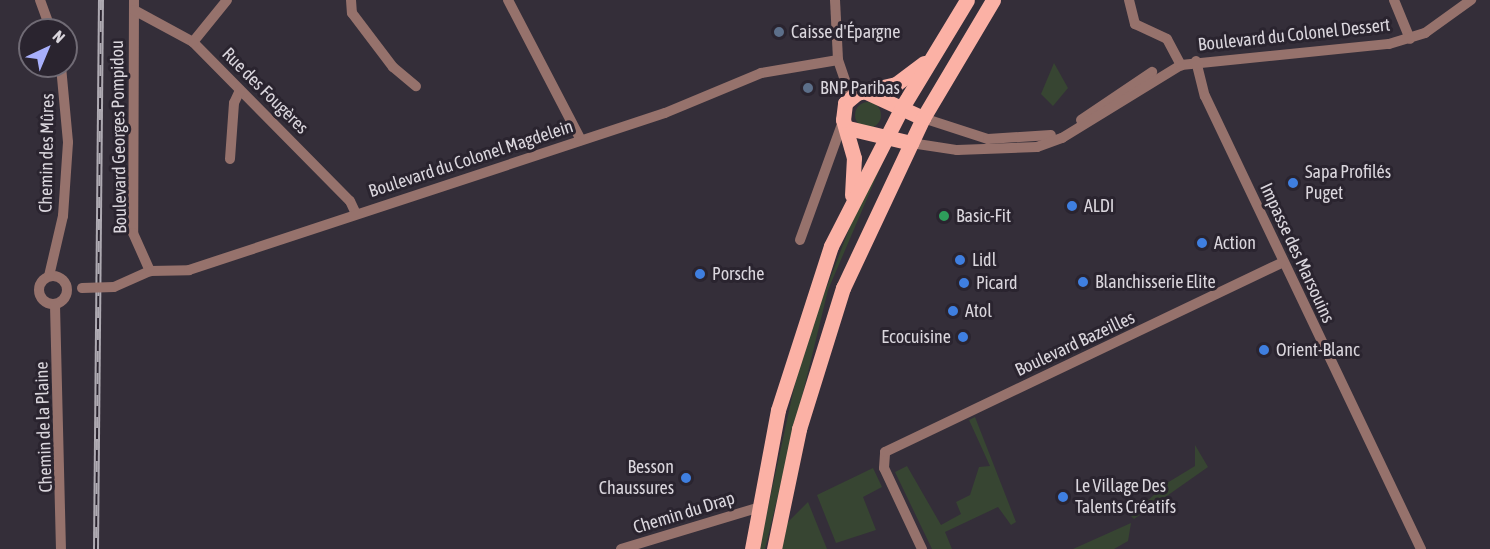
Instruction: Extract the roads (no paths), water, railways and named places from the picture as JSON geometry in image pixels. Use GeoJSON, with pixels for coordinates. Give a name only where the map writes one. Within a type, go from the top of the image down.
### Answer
{"type":"FeatureCollection","features":[{"type":"Feature","properties":{"kind":"main road"},"geometry":{"type":"LineString","coordinates":[[752,549],[757,508],[802,323],[852,201],[901,109],[967,0]]}},
{"type":"Feature","properties":{"kind":"main road"},"geometry":{"type":"LineString","coordinates":[[774,549],[789,466],[827,332],[923,118],[993,0]]}},
{"type":"Feature","properties":{"kind":"main road"},"geometry":{"type":"LineString","coordinates":[[857,94],[896,84],[933,55]]}},
{"type":"Feature","properties":{"kind":"main road"},"geometry":{"type":"LineString","coordinates":[[857,94],[923,118]]}},
{"type":"Feature","properties":{"kind":"main road"},"geometry":{"type":"LineString","coordinates":[[852,201],[854,158],[846,124],[857,94]]}},
{"type":"Feature","properties":{"kind":"main road"},"geometry":{"type":"LineString","coordinates":[[846,124],[886,138],[911,142]]}},
{"type":"Feature","properties":{"kind":"street"},"geometry":{"type":"LineString","coordinates":[[40,0],[47,18]]}},
{"type":"Feature","properties":{"kind":"street"},"geometry":{"type":"LineString","coordinates":[[193,42],[227,0]]}},
{"type":"Feature","properties":{"kind":"street"},"geometry":{"type":"LineString","coordinates":[[351,0],[352,13],[393,67],[416,86]]}},
{"type":"Feature","properties":{"kind":"street"},"geometry":{"type":"LineString","coordinates":[[508,0],[581,140]]}},
{"type":"Feature","properties":{"kind":"street"},"geometry":{"type":"LineString","coordinates":[[835,0],[838,60],[857,94]]}},
{"type":"Feature","properties":{"kind":"street"},"geometry":{"type":"LineString","coordinates":[[1129,0],[1135,24],[1167,39],[1181,64]]}},
{"type":"Feature","properties":{"kind":"street"},"geometry":{"type":"LineString","coordinates":[[1394,0],[1410,39]]}},
{"type":"Feature","properties":{"kind":"street","name":"Boulevard du Colonel Dessert"},"geometry":{"type":"LineString","coordinates":[[923,118],[988,139],[1039,138],[1072,125],[1154,70],[1196,61],[1410,39],[1471,0]]}},
{"type":"Feature","properties":{"kind":"street","name":"Rue des Fougères"},"geometry":{"type":"LineString","coordinates":[[134,5],[193,42],[350,201],[356,214]]}},
{"type":"Feature","properties":{"kind":"street","name":"Boulevard Georges Pompidou"},"geometry":{"type":"LineString","coordinates":[[134,5],[133,233],[150,271]]}},
{"type":"Feature","properties":{"kind":"street","name":"Boulevard du Colonel Magdelein"},"geometry":{"type":"LineString","coordinates":[[68,288],[114,287],[150,271],[189,270],[581,140],[761,73],[838,60]]}},
{"type":"Feature","properties":{"kind":"street","name":"Impasse des Marsouins"},"geometry":{"type":"LineString","coordinates":[[1196,61],[1205,96],[1421,549]]}},
{"type":"Feature","properties":{"kind":"street","name":"Boulevard du Colonel Dessert"},"geometry":{"type":"LineString","coordinates":[[911,142],[957,150],[1036,147],[1062,138],[1181,64]]}},
{"type":"Feature","properties":{"kind":"street","name":"Chemin des Mûres"},"geometry":{"type":"LineString","coordinates":[[55,305],[39,293],[49,276],[63,216],[68,142],[62,78]]}},
{"type":"Feature","properties":{"kind":"street"},"geometry":{"type":"LineString","coordinates":[[230,159],[234,103],[240,90]]}},
{"type":"Feature","properties":{"kind":"street"},"geometry":{"type":"LineString","coordinates":[[800,240],[846,124]]}},
{"type":"Feature","properties":{"kind":"street","name":"Boulevard Bazeilles"},"geometry":{"type":"LineString","coordinates":[[922,549],[882,455],[1283,262]]}},
{"type":"Feature","properties":{"kind":"street"},"geometry":{"type":"LineString","coordinates":[[49,276],[62,278],[68,288],[55,305]]}},
{"type":"Feature","properties":{"kind":"street","name":"Chemin de la Plaine"},"geometry":{"type":"LineString","coordinates":[[55,305],[62,549]]}},
{"type":"Feature","properties":{"kind":"street","name":"Chemin du Drap"},"geometry":{"type":"LineString","coordinates":[[621,549],[757,508]]}},
{"type":"Feature","properties":{"kind":"railway"},"geometry":{"type":"LineString","coordinates":[[96,549],[101,0]]}},
{"type":"Feature","properties":{"kind":"place","name":"Caisse d'Épargne"},"geometry":{"type":"Point","coordinates":[779,32]}},
{"type":"Feature","properties":{"kind":"place","name":"BNP Paribas"},"geometry":{"type":"Point","coordinates":[808,88]}},
{"type":"Feature","properties":{"kind":"place","name":"Sapa Profilés Puget"},"geometry":{"type":"Point","coordinates":[1293,183]}},
{"type":"Feature","properties":{"kind":"place","name":"ALDI"},"geometry":{"type":"Point","coordinates":[1072,206]}},
{"type":"Feature","properties":{"kind":"place","name":"Basic-Fit"},"geometry":{"type":"Point","coordinates":[944,216]}},
{"type":"Feature","properties":{"kind":"place","name":"Action"},"geometry":{"type":"Point","coordinates":[1202,243]}},
{"type":"Feature","properties":{"kind":"place","name":"Lidl"},"geometry":{"type":"Point","coordinates":[960,260]}},
{"type":"Feature","properties":{"kind":"place","name":"Porsche"},"geometry":{"type":"Point","coordinates":[700,274]}},
{"type":"Feature","properties":{"kind":"place","name":"Blanchisserie Elite"},"geometry":{"type":"Point","coordinates":[1083,282]}},
{"type":"Feature","properties":{"kind":"place","name":"Picard"},"geometry":{"type":"Point","coordinates":[964,283]}},
{"type":"Feature","properties":{"kind":"place","name":"Atol"},"geometry":{"type":"Point","coordinates":[953,311]}},
{"type":"Feature","properties":{"kind":"place","name":"Ecocuisine"},"geometry":{"type":"Point","coordinates":[963,337]}},
{"type":"Feature","properties":{"kind":"place","name":"Orient-Blanc"},"geometry":{"type":"Point","coordinates":[1264,350]}},
{"type":"Feature","properties":{"kind":"place","name":"Besson Chaussures"},"geometry":{"type":"Point","coordinates":[686,478]}},
{"type":"Feature","properties":{"kind":"place","name":"Le Village Des Talents Créatifs"},"geometry":{"type":"Point","coordinates":[1063,497]}}]}
